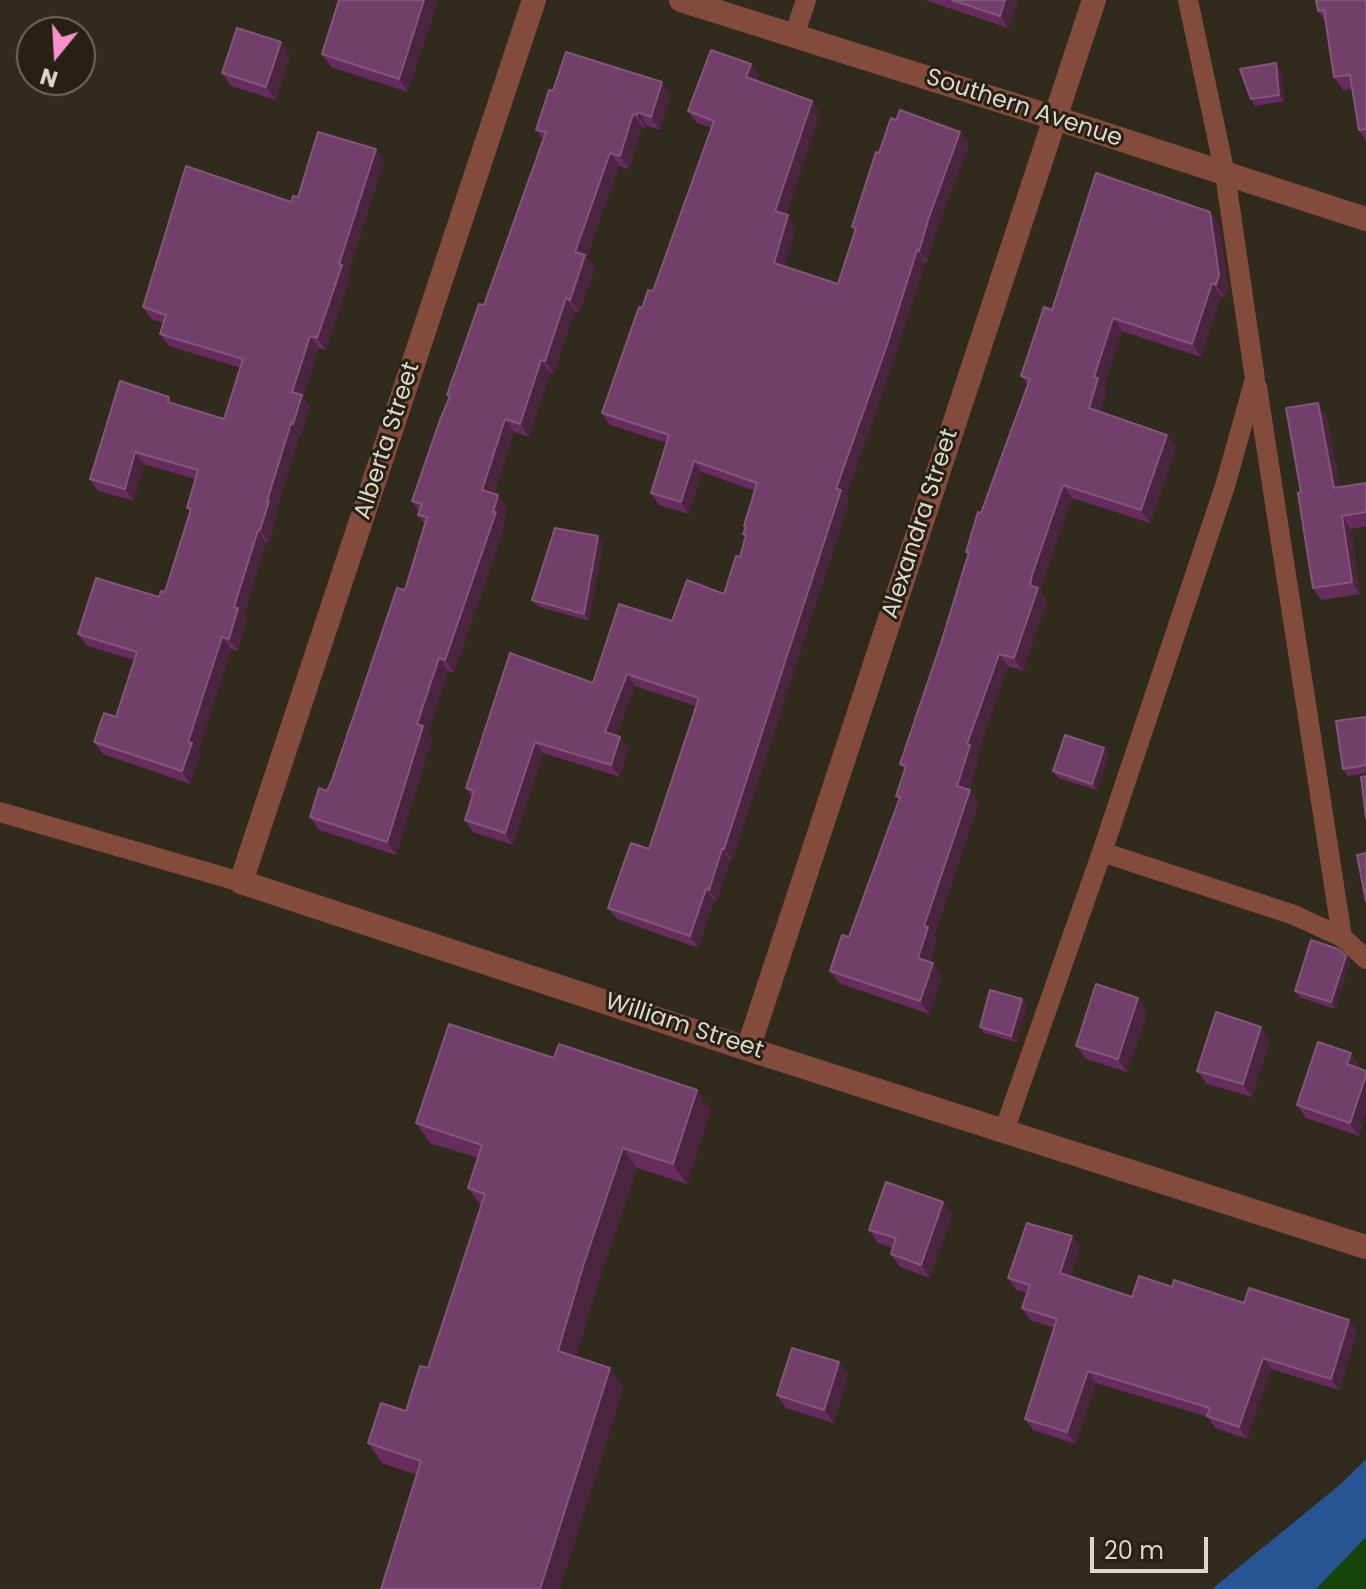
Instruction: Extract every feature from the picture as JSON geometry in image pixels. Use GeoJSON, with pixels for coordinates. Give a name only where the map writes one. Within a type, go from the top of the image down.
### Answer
{"type":"FeatureCollection","features":[{"type":"Feature","properties":{"kind":"street","name":"Alberta Street"},"geometry":{"type":"LineString","coordinates":[[241,882],[534,0]]}},
{"type":"Feature","properties":{"kind":"street","name":"Southern Avenue"},"geometry":{"type":"LineString","coordinates":[[681,0],[1366,219]]}},
{"type":"Feature","properties":{"kind":"street","name":"Alexandra Street"},"geometry":{"type":"LineString","coordinates":[[748,1049],[1094,0]]}},
{"type":"Feature","properties":{"kind":"street","name":"William Street"},"geometry":{"type":"LineString","coordinates":[[241,882],[1366,1247]]}},
{"type":"Feature","properties":{"kind":"lane"},"geometry":{"type":"LineString","coordinates":[[794,36],[806,0]]}},
{"type":"Feature","properties":{"kind":"lane"},"geometry":{"type":"LineString","coordinates":[[1188,0],[1225,174],[1342,937]]}},
{"type":"Feature","properties":{"kind":"lane"},"geometry":{"type":"LineString","coordinates":[[1004,1131],[1225,486],[1255,379]]}},
{"type":"Feature","properties":{"kind":"lane","name":"William Street"},"geometry":{"type":"LineString","coordinates":[[0,812],[241,882]]}},
{"type":"Feature","properties":{"kind":"lane"},"geometry":{"type":"LineString","coordinates":[[1102,852],[1294,915],[1342,937],[1366,959]]}},
{"type":"Feature","properties":{"kind":"green space"},"geometry":{"type":"Polygon","coordinates":[[[1366,1537],[1366,1589],[1316,1589],[1366,1537]]]}},
{"type":"Feature","properties":{"kind":"water"},"geometry":{"type":"Polygon","coordinates":[[[1366,1459],[1366,1537],[1316,1589],[1212,1589],[1342,1483],[1366,1459]]]}},
{"type":"Feature","properties":{"kind":"building"},"geometry":{"type":"Polygon","coordinates":[[[339,0],[424,0],[399,79],[322,54],[339,0]]]}},
{"type":"Feature","properties":{"kind":"building"},"geometry":{"type":"Polygon","coordinates":[[[952,0],[1005,0],[1000,16],[952,0]]]}},
{"type":"Feature","properties":{"kind":"building"},"geometry":{"type":"Polygon","coordinates":[[[1316,0],[1366,0],[1366,129],[1359,130],[1350,75],[1334,77],[1324,10],[1318,11],[1316,0]]]}},
{"type":"Feature","properties":{"kind":"building"},"geometry":{"type":"Polygon","coordinates":[[[237,28],[281,42],[266,87],[222,73],[237,28]]]}},
{"type":"Feature","properties":{"kind":"building"},"geometry":{"type":"Polygon","coordinates":[[[711,50],[751,64],[746,77],[812,101],[775,211],[788,215],[774,263],[838,284],[856,228],[852,227],[876,152],[879,153],[891,118],[896,120],[900,110],[960,132],[836,489],[841,490],[724,849],[690,936],[608,908],[631,843],[649,849],[699,698],[627,674],[605,732],[620,737],[611,765],[535,742],[505,833],[465,820],[474,791],[466,788],[510,653],[593,683],[619,604],[672,621],[687,580],[724,594],[736,556],[740,557],[746,535],[743,534],[744,526],[757,483],[694,461],[681,502],[651,493],[669,435],[602,413],[639,307],[642,308],[648,290],[653,291],[714,121],[688,111],[711,50]]]}},
{"type":"Feature","properties":{"kind":"building"},"geometry":{"type":"Polygon","coordinates":[[[566,52],[662,82],[651,117],[638,112],[637,115],[633,114],[620,156],[610,153],[575,252],[585,255],[570,300],[566,298],[520,424],[505,419],[482,490],[498,495],[493,512],[496,512],[445,660],[439,658],[417,724],[423,726],[387,842],[310,817],[319,788],[327,791],[332,780],[397,588],[405,590],[427,517],[418,515],[422,504],[412,501],[479,304],[484,305],[546,132],[536,130],[566,52]]]}},
{"type":"Feature","properties":{"kind":"building"},"geometry":{"type":"Polygon","coordinates":[[[1276,63],[1279,95],[1251,99],[1240,69],[1276,63]]]}},
{"type":"Feature","properties":{"kind":"building"},"geometry":{"type":"Polygon","coordinates":[[[318,132],[376,149],[317,338],[310,336],[292,392],[302,395],[234,607],[238,608],[229,639],[222,637],[188,742],[192,743],[182,771],[94,742],[104,713],[116,717],[137,652],[78,634],[96,578],[159,597],[161,591],[165,592],[191,509],[187,508],[198,470],[135,452],[125,489],[90,479],[120,381],[169,397],[168,402],[224,419],[243,359],[160,334],[166,315],[143,307],[186,166],[291,202],[293,196],[298,197],[318,132]]]}},
{"type":"Feature","properties":{"kind":"building"},"geometry":{"type":"Polygon","coordinates":[[[1096,173],[1210,212],[1219,275],[1216,285],[1212,283],[1192,344],[1113,318],[1094,377],[1098,378],[1089,408],[1167,435],[1141,510],[1063,485],[1032,575],[1030,585],[1038,588],[1014,658],[999,654],[967,744],[970,745],[957,786],[970,790],[924,926],[928,927],[918,958],[933,963],[920,1001],[830,971],[842,935],[849,937],[900,797],[896,796],[906,766],[900,764],[941,643],[978,512],[981,513],[1030,379],[1021,376],[1044,307],[1052,310],[1096,173]]]}},
{"type":"Feature","properties":{"kind":"building"},"geometry":{"type":"Polygon","coordinates":[[[1318,403],[1334,488],[1366,483],[1366,512],[1342,516],[1352,582],[1313,588],[1286,408],[1318,403]]]}},
{"type":"Feature","properties":{"kind":"building"},"geometry":{"type":"Polygon","coordinates":[[[555,528],[598,536],[584,614],[532,600],[555,528]]]}},
{"type":"Feature","properties":{"kind":"building"},"geometry":{"type":"Polygon","coordinates":[[[1366,717],[1366,765],[1343,769],[1336,721],[1366,717]]]}},
{"type":"Feature","properties":{"kind":"building"},"geometry":{"type":"Polygon","coordinates":[[[1065,735],[1104,748],[1092,784],[1053,771],[1065,735]]]}},
{"type":"Feature","properties":{"kind":"building"},"geometry":{"type":"Polygon","coordinates":[[[1366,776],[1366,818],[1361,777],[1366,776]]]}},
{"type":"Feature","properties":{"kind":"building"},"geometry":{"type":"Polygon","coordinates":[[[1366,853],[1366,901],[1357,855],[1366,853]]]}},
{"type":"Feature","properties":{"kind":"building"},"geometry":{"type":"Polygon","coordinates":[[[1311,940],[1338,949],[1346,956],[1331,1002],[1295,991],[1311,940]]]}},
{"type":"Feature","properties":{"kind":"building"},"geometry":{"type":"Polygon","coordinates":[[[1096,984],[1138,998],[1118,1059],[1076,1046],[1096,984]]]}},
{"type":"Feature","properties":{"kind":"building"},"geometry":{"type":"Polygon","coordinates":[[[990,990],[1022,999],[1011,1036],[980,1027],[990,990]]]}},
{"type":"Feature","properties":{"kind":"building"},"geometry":{"type":"Polygon","coordinates":[[[1216,1012],[1261,1027],[1243,1084],[1197,1071],[1216,1012]]]}},
{"type":"Feature","properties":{"kind":"building"},"geometry":{"type":"Polygon","coordinates":[[[449,1024],[554,1058],[559,1044],[697,1090],[673,1164],[623,1148],[584,1263],[558,1351],[610,1368],[540,1589],[381,1589],[421,1461],[368,1443],[381,1403],[406,1411],[420,1366],[428,1368],[485,1194],[468,1188],[482,1145],[416,1123],[449,1024]]]}},
{"type":"Feature","properties":{"kind":"building"},"geometry":{"type":"Polygon","coordinates":[[[1318,1042],[1351,1053],[1347,1064],[1366,1071],[1350,1123],[1297,1105],[1318,1042]]]}},
{"type":"Feature","properties":{"kind":"building"},"geometry":{"type":"Polygon","coordinates":[[[886,1182],[943,1202],[921,1265],[891,1254],[896,1238],[869,1230],[886,1182]]]}},
{"type":"Feature","properties":{"kind":"building"},"geometry":{"type":"Polygon","coordinates":[[[1027,1223],[1072,1236],[1060,1273],[1132,1297],[1139,1276],[1172,1287],[1174,1280],[1244,1303],[1249,1288],[1349,1320],[1331,1379],[1263,1358],[1239,1427],[1207,1416],[1210,1408],[1088,1371],[1067,1432],[1025,1419],[1057,1319],[1022,1308],[1030,1285],[1008,1278],[1027,1223]]]}},
{"type":"Feature","properties":{"kind":"building"},"geometry":{"type":"Polygon","coordinates":[[[792,1348],[839,1362],[824,1410],[777,1395],[792,1348]]]}}]}
